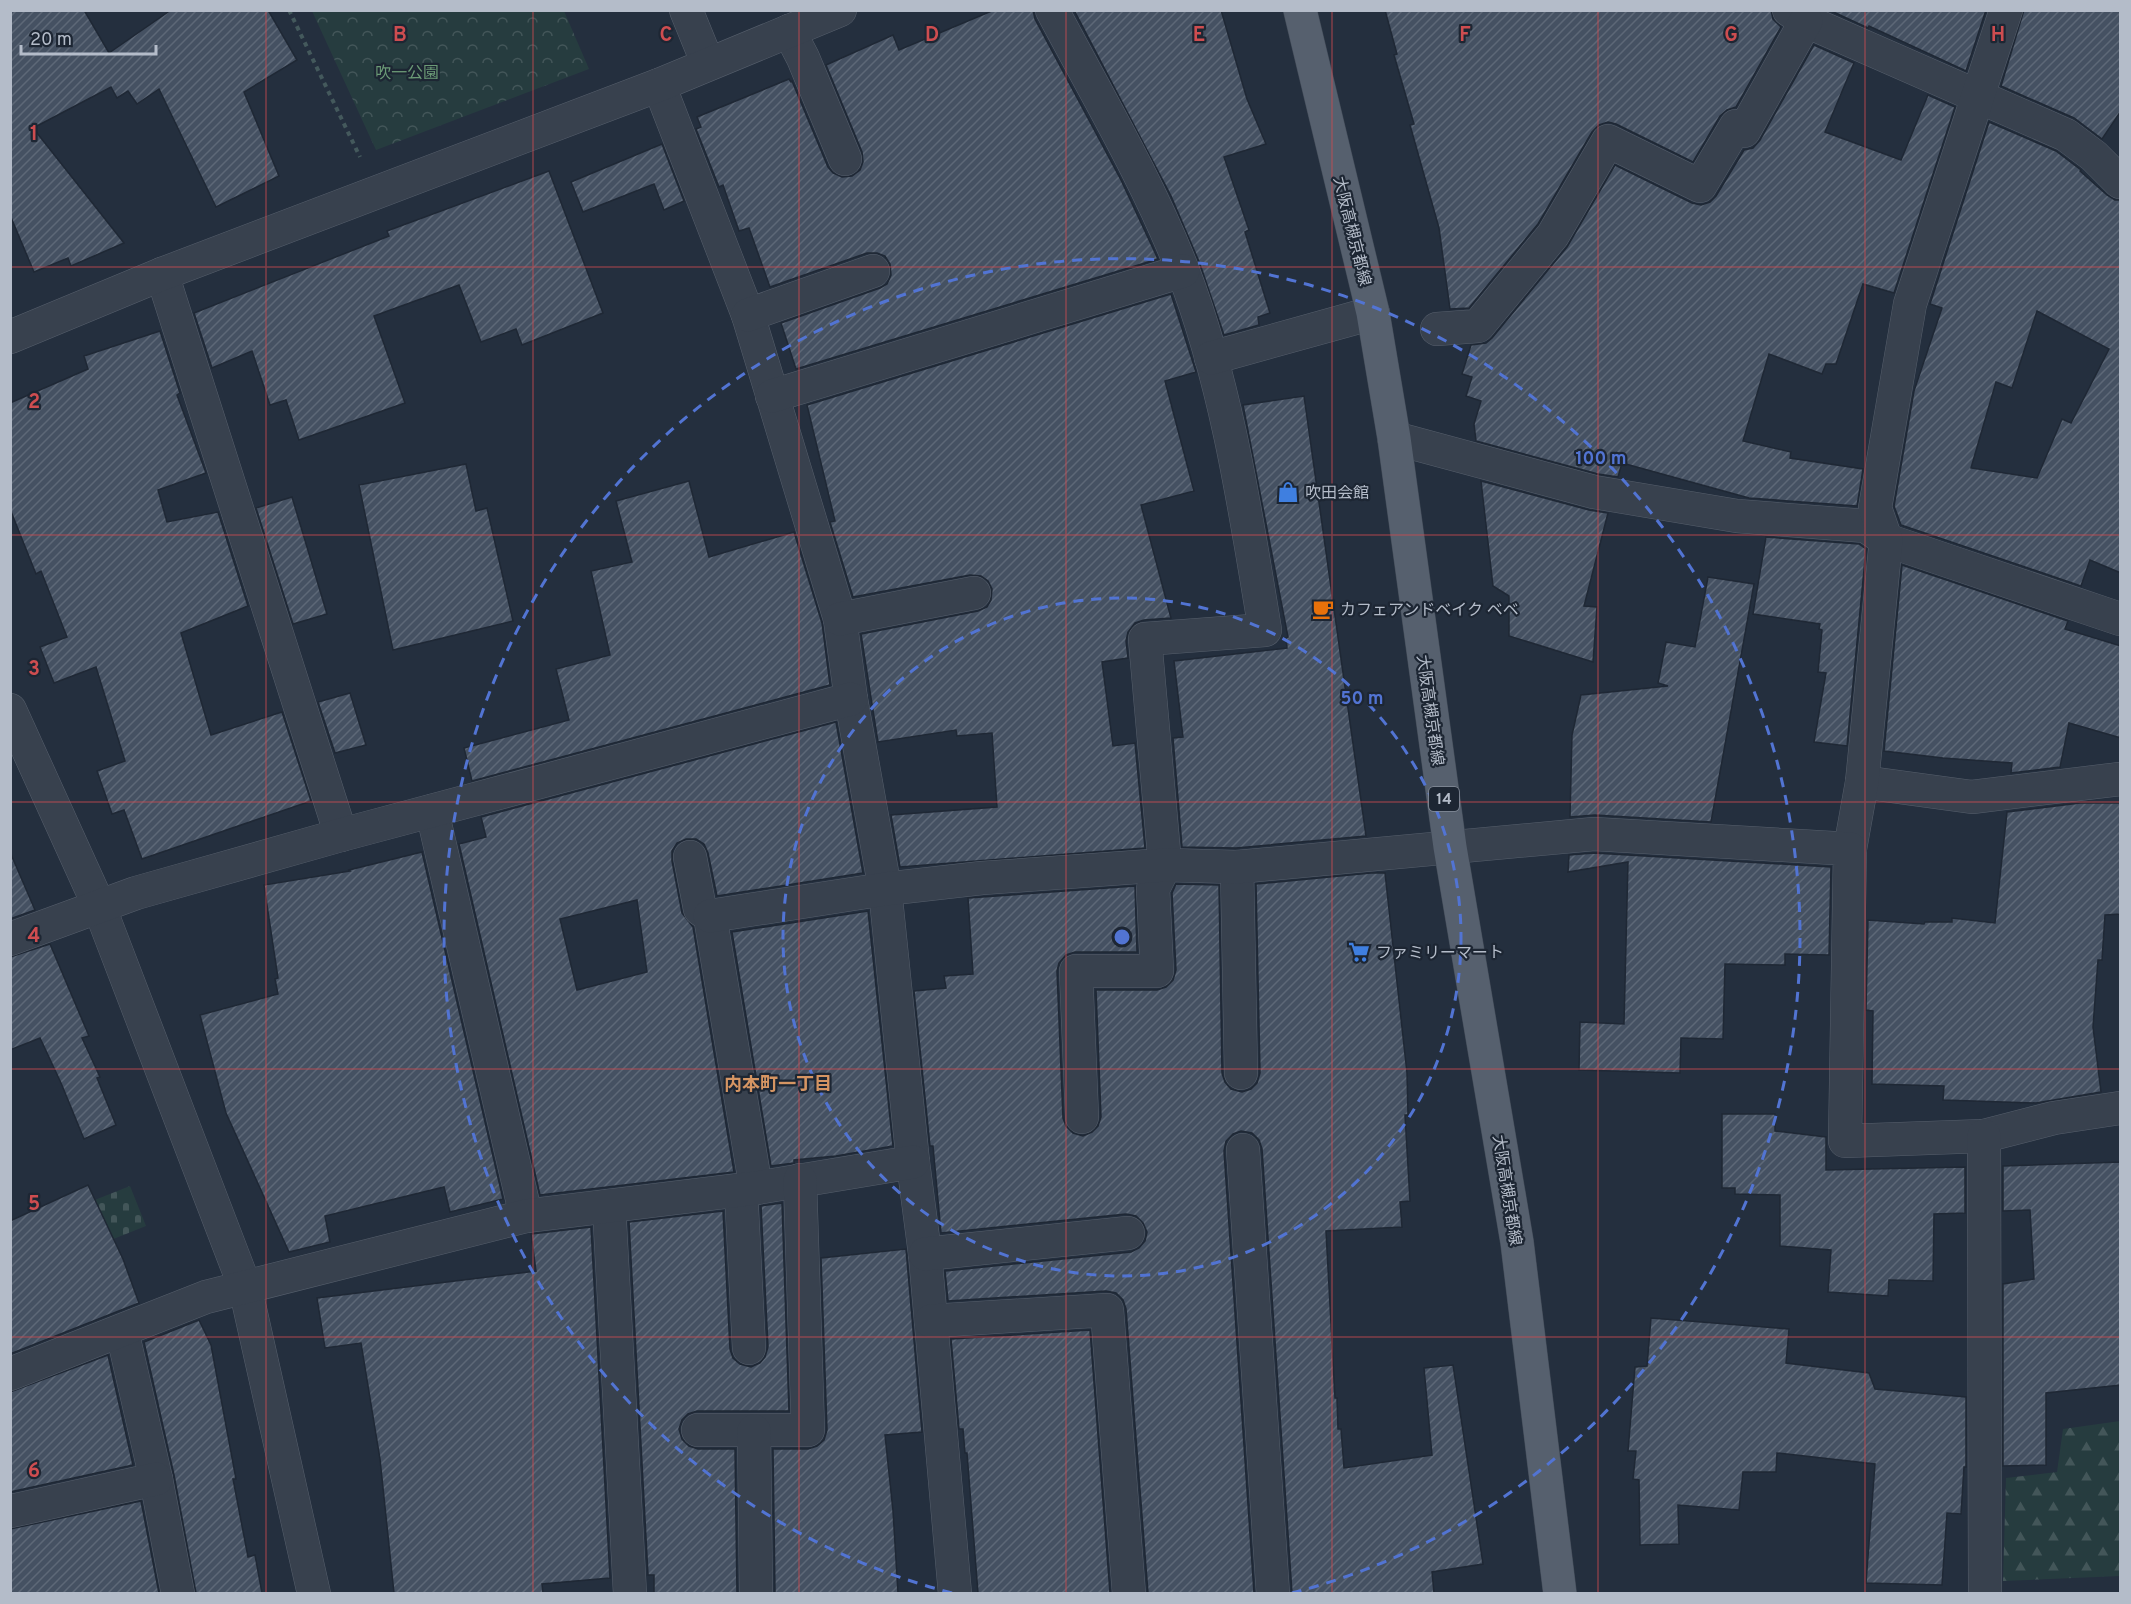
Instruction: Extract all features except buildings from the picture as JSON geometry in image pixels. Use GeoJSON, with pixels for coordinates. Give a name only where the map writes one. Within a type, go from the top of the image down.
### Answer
{"type":"FeatureCollection","features":[{"type":"Feature","properties":{"kind":"main road","name":"大阪高槻京都線"},"geometry":{"type":"LineString","coordinates":[[1300,10],[1373,313],[1394,438],[1450,847],[1517,1242],[1560,1593]]}},
{"type":"Feature","properties":{"kind":"street"},"geometry":{"type":"LineString","coordinates":[[686,10],[708,64]]}},
{"type":"Feature","properties":{"kind":"street"},"geometry":{"type":"LineString","coordinates":[[10,337],[162,274],[659,85],[840,10]]}},
{"type":"Feature","properties":{"kind":"street"},"geometry":{"type":"LineString","coordinates":[[1052,10],[1146,190],[1183,271],[1211,358],[1240,476],[1265,630],[1145,639],[1165,865],[1153,889],[1157,971],[1076,971],[1082,1117]]}},
{"type":"Feature","properties":{"kind":"street"},"geometry":{"type":"LineString","coordinates":[[2006,10],[1910,304],[1875,508],[1886,540],[1862,782],[1850,849],[1845,1141],[1984,1136],[2054,1118],[2121,1108]]}},
{"type":"Feature","properties":{"kind":"street"},"geometry":{"type":"LineString","coordinates":[[1437,329],[1478,326],[1553,235],[1608,141],[1700,186],[1736,126],[1744,131],[1797,16],[2066,135],[2094,156],[2121,182]]}},
{"type":"Feature","properties":{"kind":"street"},"geometry":{"type":"LineString","coordinates":[[789,31],[803,58],[844,159]]}},
{"type":"Feature","properties":{"kind":"street"},"geometry":{"type":"LineString","coordinates":[[659,85],[748,315],[840,619],[851,699],[885,889],[913,1162],[925,1254],[955,1593]]}},
{"type":"Feature","properties":{"kind":"street"},"geometry":{"type":"LineString","coordinates":[[748,315],[873,271]]}},
{"type":"Feature","properties":{"kind":"street"},"geometry":{"type":"LineString","coordinates":[[772,396],[1183,271]]}},
{"type":"Feature","properties":{"kind":"street"},"geometry":{"type":"LineString","coordinates":[[162,274],[341,835]]}},
{"type":"Feature","properties":{"kind":"street"},"geometry":{"type":"LineString","coordinates":[[1211,358],[1373,313]]}},
{"type":"Feature","properties":{"kind":"street"},"geometry":{"type":"LineString","coordinates":[[1394,438],[1594,492],[1737,516],[1866,526],[1886,540],[2121,619]]}},
{"type":"Feature","properties":{"kind":"street"},"geometry":{"type":"LineString","coordinates":[[840,619],[974,593]]}},
{"type":"Feature","properties":{"kind":"street"},"geometry":{"type":"LineString","coordinates":[[10,939],[136,893],[341,835],[851,699]]}},
{"type":"Feature","properties":{"kind":"street"},"geometry":{"type":"LineString","coordinates":[[10,710],[99,906],[245,1287],[308,1592]]}},
{"type":"Feature","properties":{"kind":"street"},"geometry":{"type":"LineString","coordinates":[[1862,782],[1972,797],[2121,779]]}},
{"type":"Feature","properties":{"kind":"street"},"geometry":{"type":"LineString","coordinates":[[432,811],[526,1216]]}},
{"type":"Feature","properties":{"kind":"street"},"geometry":{"type":"LineString","coordinates":[[690,856],[700,909],[710,916],[885,889],[982,878],[1165,865],[1238,867],[1594,834],[1850,849]]}},
{"type":"Feature","properties":{"kind":"street"},"geometry":{"type":"LineString","coordinates":[[1238,867],[1241,1073]]}},
{"type":"Feature","properties":{"kind":"street"},"geometry":{"type":"LineString","coordinates":[[710,916],[749,1189],[749,1348]]}},
{"type":"Feature","properties":{"kind":"street"},"geometry":{"type":"LineString","coordinates":[[1984,1136],[1985,1593]]}},
{"type":"Feature","properties":{"kind":"street"},"geometry":{"type":"LineString","coordinates":[[1243,1150],[1273,1593]]}},
{"type":"Feature","properties":{"kind":"street"},"geometry":{"type":"LineString","coordinates":[[10,1374],[206,1297],[526,1216],[749,1189],[913,1162]]}},
{"type":"Feature","properties":{"kind":"street"},"geometry":{"type":"LineString","coordinates":[[698,1430],[808,1430],[800,1180]]}},
{"type":"Feature","properties":{"kind":"street"},"geometry":{"type":"LineString","coordinates":[[609,1206],[630,1593]]}},
{"type":"Feature","properties":{"kind":"street"},"geometry":{"type":"LineString","coordinates":[[925,1254],[1128,1233]]}},
{"type":"Feature","properties":{"kind":"street"},"geometry":{"type":"LineString","coordinates":[[931,1321],[1107,1310],[1129,1593]]}},
{"type":"Feature","properties":{"kind":"street"},"geometry":{"type":"LineString","coordinates":[[122,1330],[156,1479],[178,1593]]}},
{"type":"Feature","properties":{"kind":"street"},"geometry":{"type":"LineString","coordinates":[[754,1431],[756,1593]]}},
{"type":"Feature","properties":{"kind":"street"},"geometry":{"type":"LineString","coordinates":[[11,1511],[156,1479]]}},
{"type":"Feature","properties":{"kind":"path"},"geometry":{"type":"LineString","coordinates":[[289,10],[364,166]]}},
{"type":"Feature","properties":{"kind":"green space","name":"吹一公園"},"geometry":{"type":"Polygon","coordinates":[[[312,11],[564,11],[589,69],[376,150],[312,11]]]}},
{"type":"Feature","properties":{"kind":"green space"},"geometry":{"type":"Polygon","coordinates":[[[130,1186],[146,1226],[11,1280],[14,1232],[130,1186]]]}},
{"type":"Feature","properties":{"kind":"green space"},"geometry":{"type":"Polygon","coordinates":[[[2120,1421],[2120,1576],[2003,1581],[2006,1478],[2057,1472],[2063,1429],[2120,1421]]]}},
{"type":"Feature","properties":{"kind":"place","name":"吹田会館"},"geometry":{"type":"Point","coordinates":[1288,492]}},
{"type":"Feature","properties":{"kind":"place","name":"カフェアンドベイク ベベ"},"geometry":{"type":"Point","coordinates":[1323,609]}},
{"type":"Feature","properties":{"kind":"place","name":"ファミリーマート"},"geometry":{"type":"Point","coordinates":[1359,952]}},
{"type":"Feature","properties":{"kind":"district","name":"内本町一丁目"},"geometry":{"type":"Point","coordinates":[778,1084]}}]}
